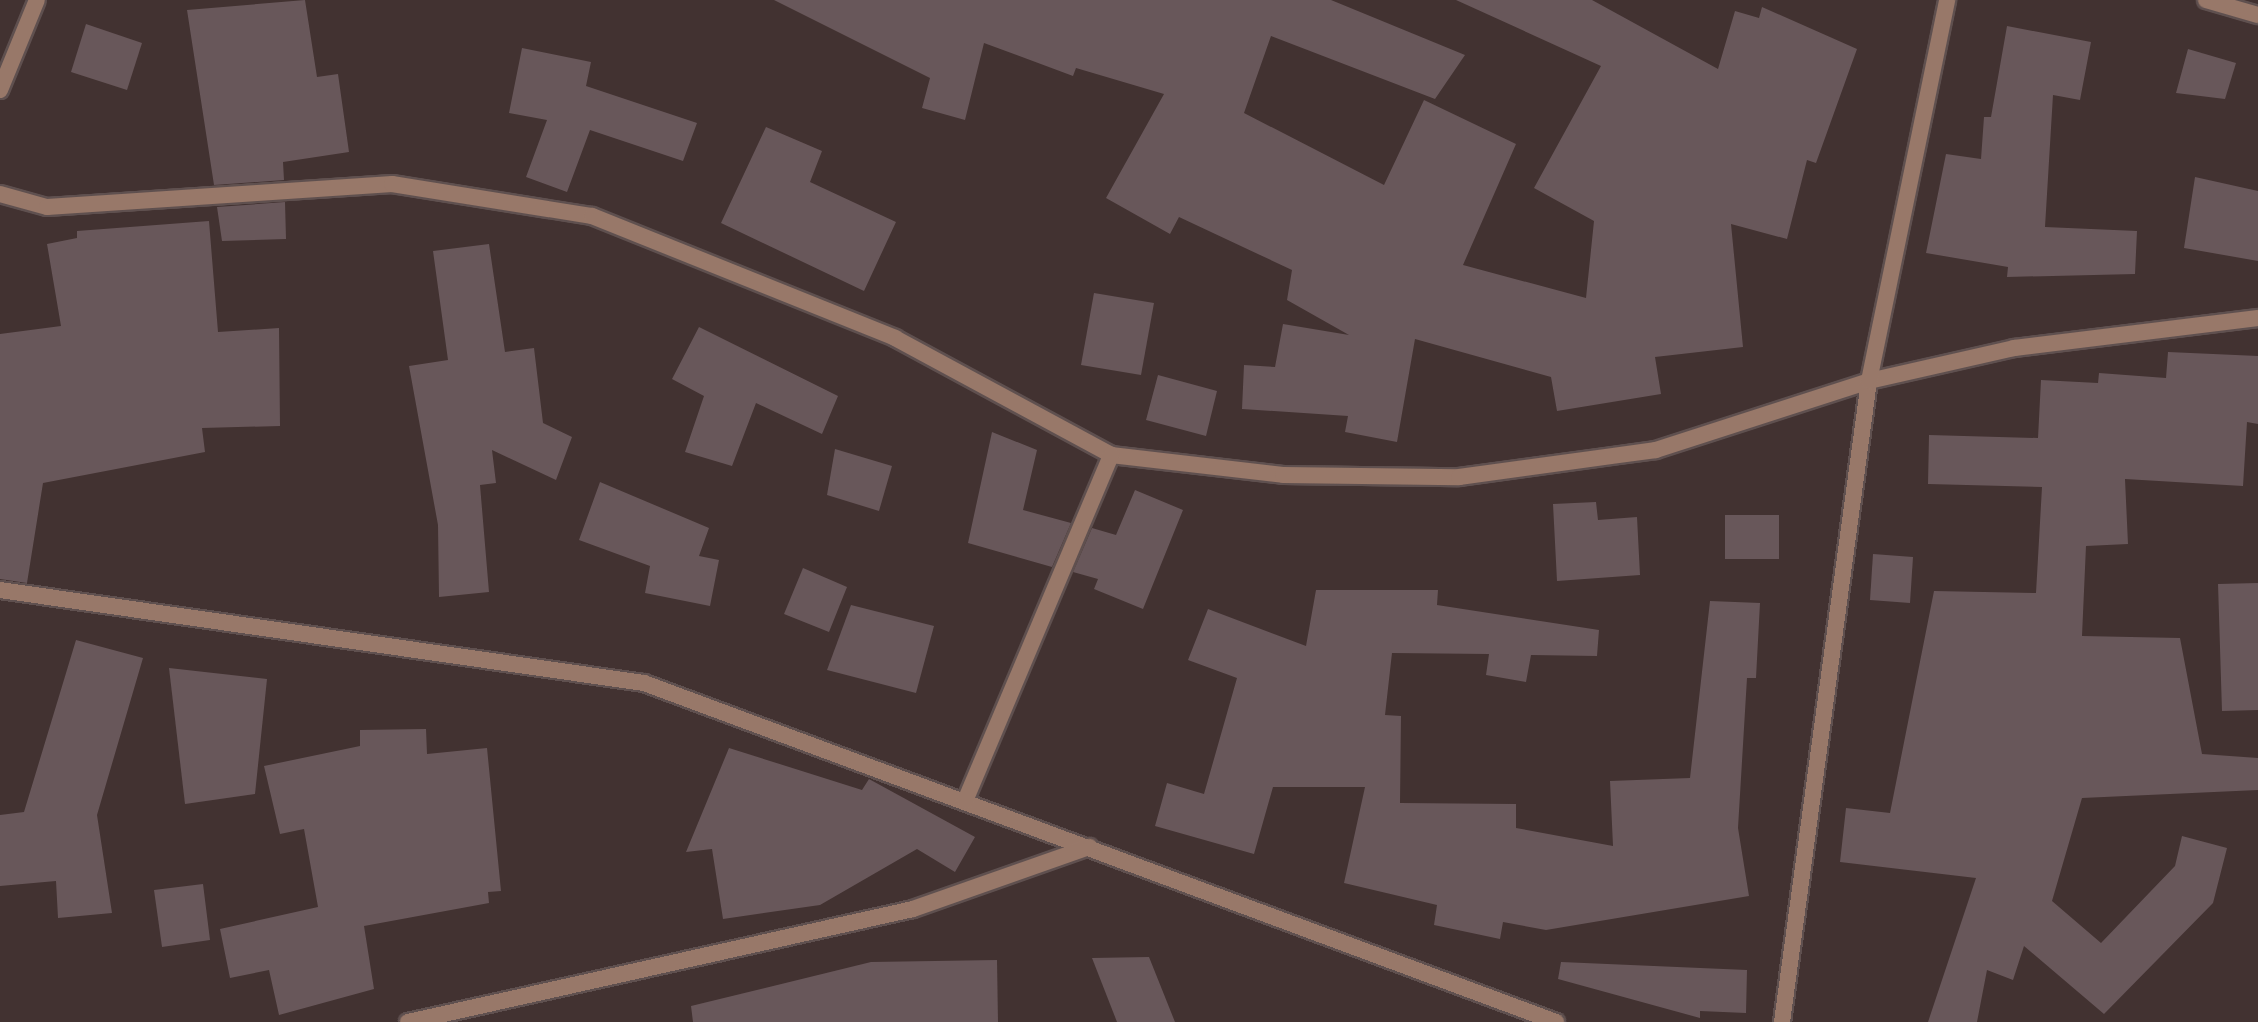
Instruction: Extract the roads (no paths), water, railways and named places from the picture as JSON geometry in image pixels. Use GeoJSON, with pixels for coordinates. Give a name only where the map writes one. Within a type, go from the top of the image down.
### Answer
{"type":"FeatureCollection","features":[{"type":"Feature","properties":{"kind":"street"},"geometry":{"type":"LineString","coordinates":[[0,90],[37,0]]}},
{"type":"Feature","properties":{"kind":"street"},"geometry":{"type":"LineString","coordinates":[[1782,1022],[1869,381],[1947,0]]}},
{"type":"Feature","properties":{"kind":"street"},"geometry":{"type":"LineString","coordinates":[[2206,0],[2258,15]]}},
{"type":"Feature","properties":{"kind":"street"},"geometry":{"type":"LineString","coordinates":[[0,194],[47,207],[392,184],[592,216],[895,338],[1111,455],[1283,475],[1459,477],[1656,450],[1869,381],[2014,348],[2258,318]]}},
{"type":"Feature","properties":{"kind":"street"},"geometry":{"type":"LineString","coordinates":[[965,801],[1111,455]]}},
{"type":"Feature","properties":{"kind":"street"},"geometry":{"type":"LineString","coordinates":[[0,590],[644,683],[1556,1022]]}},
{"type":"Feature","properties":{"kind":"street"},"geometry":{"type":"LineString","coordinates":[[408,1022],[913,909],[1089,847]]}}]}
